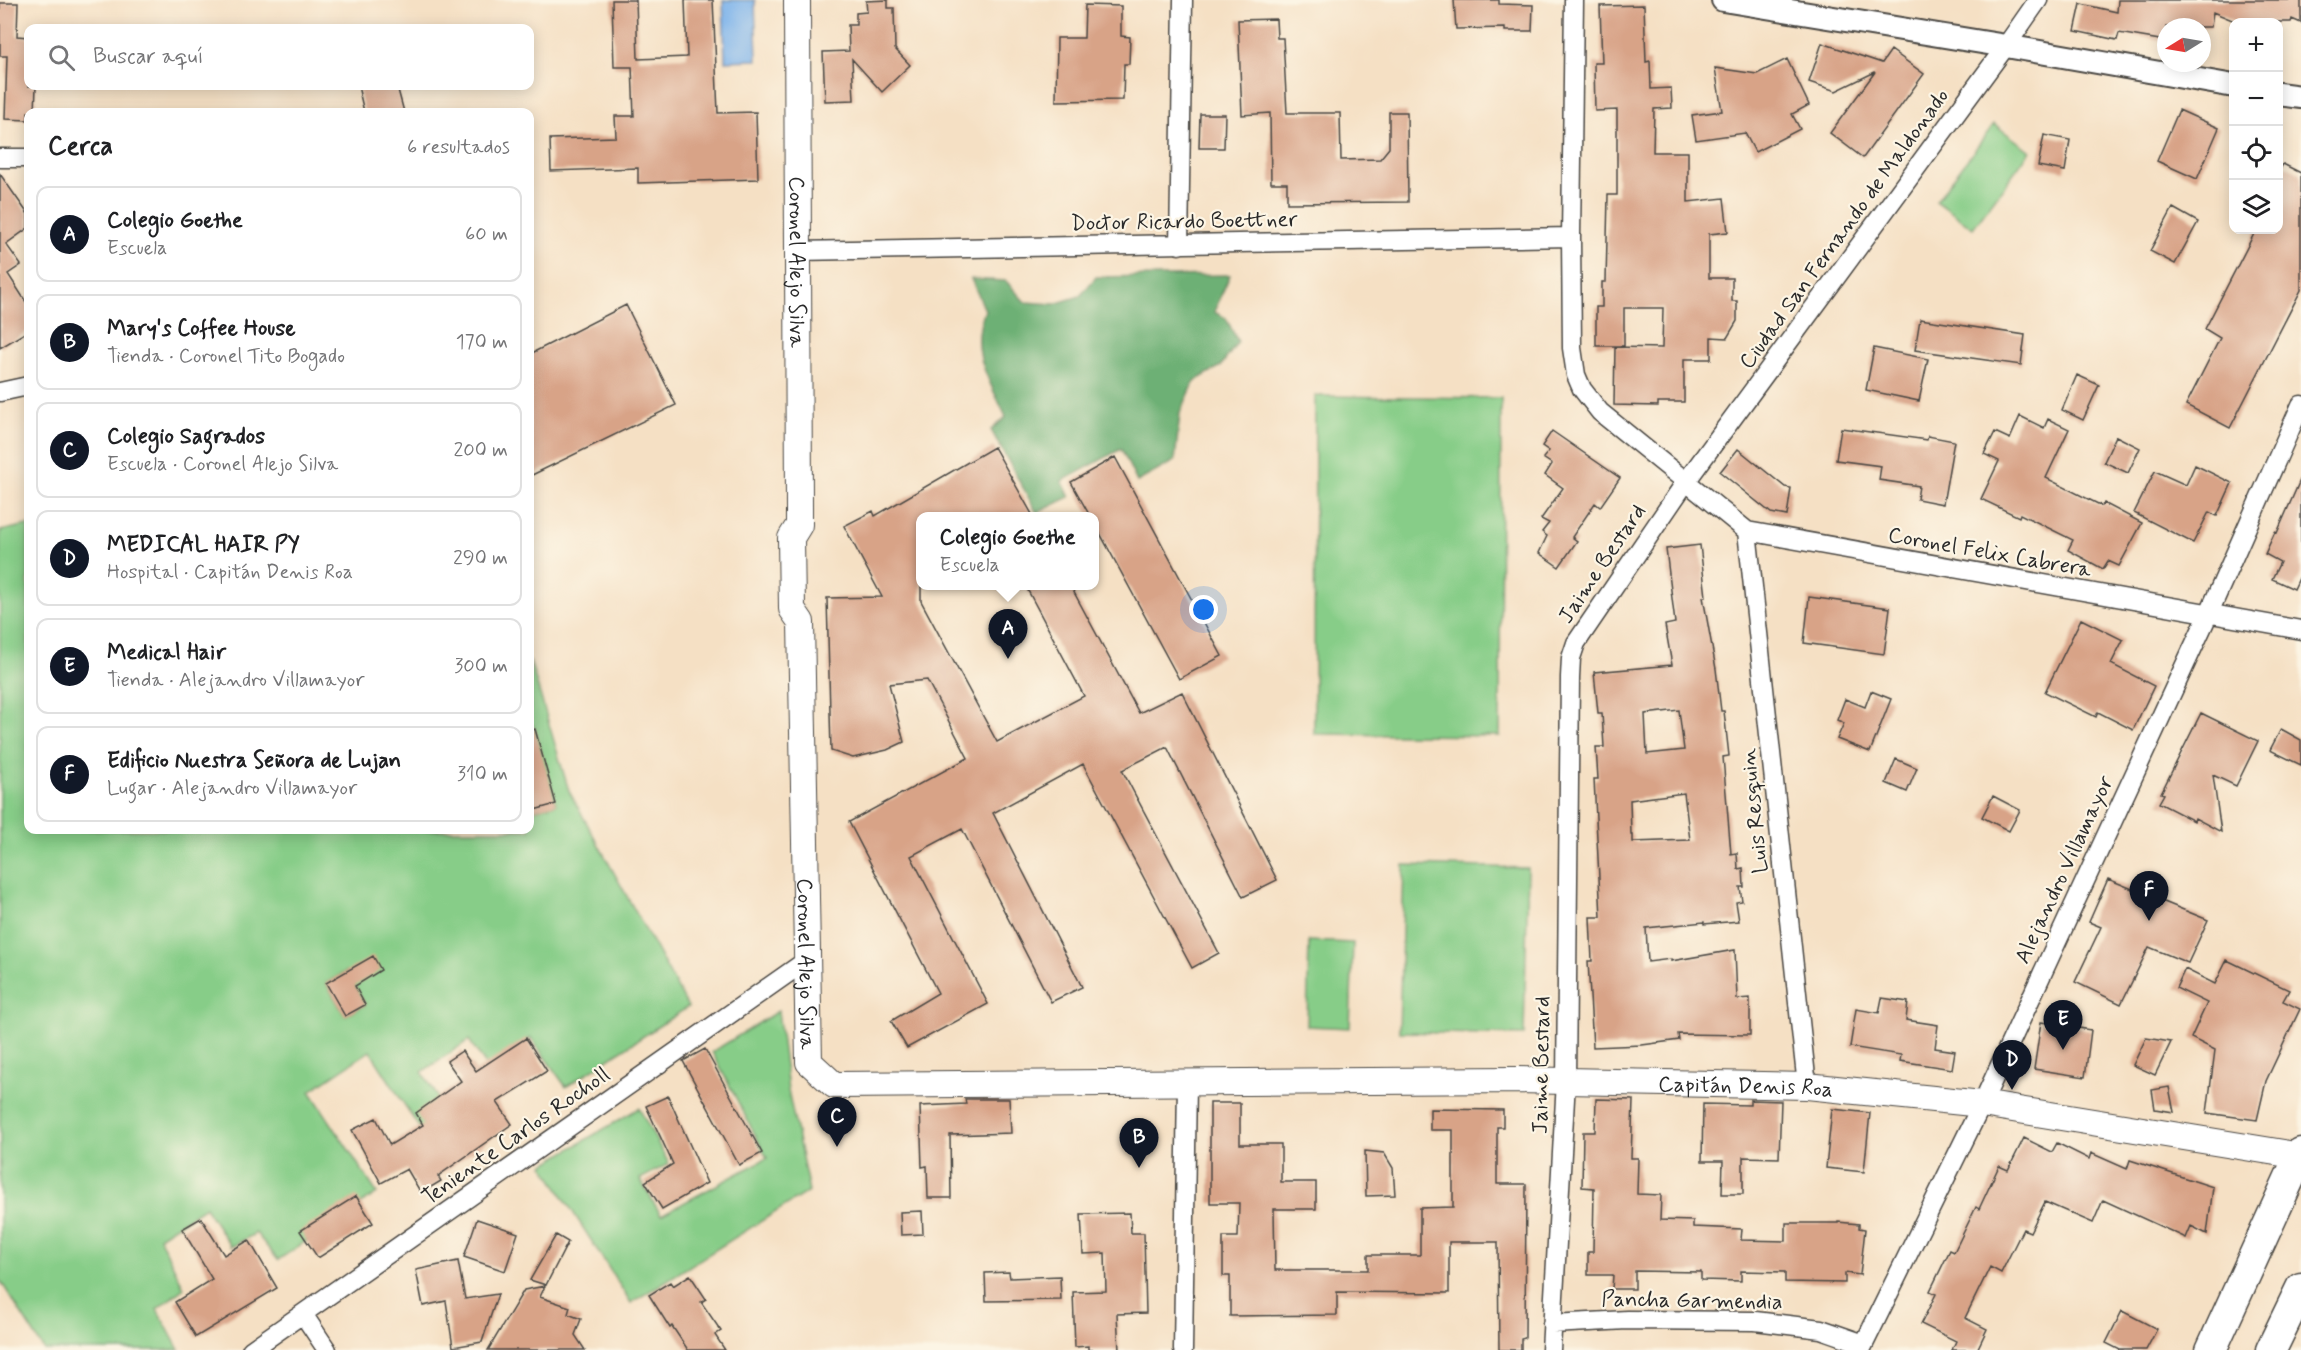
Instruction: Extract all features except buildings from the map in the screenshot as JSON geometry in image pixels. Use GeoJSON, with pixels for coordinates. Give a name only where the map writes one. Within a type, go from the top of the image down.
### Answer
{"type":"FeatureCollection","features":[{"type":"Feature","properties":{"kind":"main road","name":"Coronel Alejo Silva"},"geometry":{"type":"LineString","coordinates":[[797,0],[799,525],[808,538],[810,610],[801,622],[809,1062],[834,1085],[1187,1083]]}},
{"type":"Feature","properties":{"kind":"main road","name":"Capitán Denis Roa"},"geometry":{"type":"LineString","coordinates":[[1187,1083],[1566,1081],[1807,1086],[1982,1104],[2300,1155]]}},
{"type":"Feature","properties":{"kind":"main road"},"geometry":{"type":"LineString","coordinates":[[2211,1350],[2300,1155]]}},
{"type":"Feature","properties":{"kind":"main road"},"geometry":{"type":"LineString","coordinates":[[2271,1350],[2301,1288]]}},
{"type":"Feature","properties":{"kind":"street"},"geometry":{"type":"LineString","coordinates":[[1179,245],[1183,0]]}},
{"type":"Feature","properties":{"kind":"street"},"geometry":{"type":"LineString","coordinates":[[1574,0],[1571,237],[1573,360],[1582,388],[1600,412],[1685,483]]}},
{"type":"Feature","properties":{"kind":"street"},"geometry":{"type":"LineString","coordinates":[[1723,0],[2229,85]]}},
{"type":"Feature","properties":{"kind":"street","name":"Ciudad San Fernando de Maldonado"},"geometry":{"type":"LineString","coordinates":[[1685,483],[2038,0]]}},
{"type":"Feature","properties":{"kind":"street"},"geometry":{"type":"LineString","coordinates":[[2283,94],[2301,98]]}},
{"type":"Feature","properties":{"kind":"street"},"geometry":{"type":"LineString","coordinates":[[0,158],[24,158]]}},
{"type":"Feature","properties":{"kind":"street","name":"Doctor Ricardo Boettner"},"geometry":{"type":"LineString","coordinates":[[797,251],[1571,237]]}},
{"type":"Feature","properties":{"kind":"street"},"geometry":{"type":"LineString","coordinates":[[0,392],[24,387]]}},
{"type":"Feature","properties":{"kind":"street","name":"Alejandro Villamayor"},"geometry":{"type":"LineString","coordinates":[[1862,1347],[1982,1104],[2208,615],[2301,405]]}},
{"type":"Feature","properties":{"kind":"street","name":"Coronel Felix Cabrera"},"geometry":{"type":"LineString","coordinates":[[1685,483],[1747,531],[2301,630]]}},
{"type":"Feature","properties":{"kind":"street","name":"Jaime Bestard"},"geometry":{"type":"LineString","coordinates":[[1551,1350],[1566,1081],[1571,658],[1585,627],[1685,483]]}},
{"type":"Feature","properties":{"kind":"street","name":"Luis Resquin"},"geometry":{"type":"LineString","coordinates":[[1747,531],[1807,1086]]}},
{"type":"Feature","properties":{"kind":"street","name":"Teniente Carlos Rocholl"},"geometry":{"type":"LineString","coordinates":[[251,1350],[807,960]]}},
{"type":"Feature","properties":{"kind":"street"},"geometry":{"type":"LineString","coordinates":[[1183,1350],[1187,1083]]}},
{"type":"Feature","properties":{"kind":"street"},"geometry":{"type":"LineString","coordinates":[[303,1314],[327,1350]]}},
{"type":"Feature","properties":{"kind":"street","name":"Pancha Garmendia"},"geometry":{"type":"LineString","coordinates":[[1552,1324],[1627,1320],[1755,1320],[1821,1329],[1862,1347]]}},
{"type":"Feature","properties":{"kind":"green space"},"geometry":{"type":"Polygon","coordinates":[[[1994,124],[2030,151],[1973,228],[1936,201],[1994,124]]]}},
{"type":"Feature","properties":{"kind":"green space"},"geometry":{"type":"Polygon","coordinates":[[[1230,275],[1214,312],[1226,318],[1238,342],[1221,366],[1195,381],[1180,413],[1175,461],[1137,482],[1121,449],[1062,481],[1070,497],[1036,512],[991,430],[1006,417],[983,365],[979,339],[980,325],[985,310],[971,279],[1006,281],[1025,302],[1054,304],[1080,296],[1096,277],[1230,275]]]}},
{"type":"Feature","properties":{"kind":"green space"},"geometry":{"type":"Polygon","coordinates":[[[1315,396],[1501,398],[1500,736],[1314,734],[1315,396]]]}},
{"type":"Feature","properties":{"kind":"green space"},"geometry":{"type":"Polygon","coordinates":[[[24,526],[24,834],[534,834],[534,810],[556,804],[534,728],[534,674],[569,791],[688,1007],[566,1087],[531,1038],[488,1068],[469,1040],[422,1072],[456,1126],[429,1143],[370,1051],[310,1091],[377,1193],[278,1260],[256,1233],[231,1247],[205,1207],[159,1237],[184,1288],[157,1309],[179,1350],[44,1350],[0,1280],[0,531],[24,526]],[[347,971],[326,983],[345,1016],[365,1005],[347,971]]]}},
{"type":"Feature","properties":{"kind":"green space"},"geometry":{"type":"Polygon","coordinates":[[[1404,865],[1528,868],[1524,1035],[1399,1032],[1404,865]]]}},
{"type":"Feature","properties":{"kind":"green space"},"geometry":{"type":"Polygon","coordinates":[[[1309,941],[1353,943],[1350,1028],[1307,1026],[1309,941]]]}},
{"type":"Feature","properties":{"kind":"green space"},"geometry":{"type":"Polygon","coordinates":[[[778,1011],[788,1090],[809,1191],[631,1303],[543,1165],[639,1108],[669,1164],[640,1179],[661,1215],[767,1158],[712,1052],[778,1011]]]}},
{"type":"Feature","properties":{"kind":"water"},"geometry":{"type":"Polygon","coordinates":[[[723,0],[755,0],[757,60],[725,61],[723,0]]]}},
{"type":"Feature","properties":{"kind":"place","name":"Colegio Goethe"},"geometry":{"type":"Point","coordinates":[1008,659]}},
{"type":"Feature","properties":{"kind":"place","name":"Edificio Nuestra Señora de Lujan"},"geometry":{"type":"Point","coordinates":[2149,921]}},
{"type":"Feature","properties":{"kind":"place","name":"Medical Hair"},"geometry":{"type":"Point","coordinates":[2063,1050]}},
{"type":"Feature","properties":{"kind":"place","name":"MEDICAL HAIR PY"},"geometry":{"type":"Point","coordinates":[2012,1090]}},
{"type":"Feature","properties":{"kind":"place","name":"Colegio Sagrados"},"geometry":{"type":"Point","coordinates":[837,1147]}},
{"type":"Feature","properties":{"kind":"place","name":"Mary's Coffee House"},"geometry":{"type":"Point","coordinates":[1139,1168]}}]}
